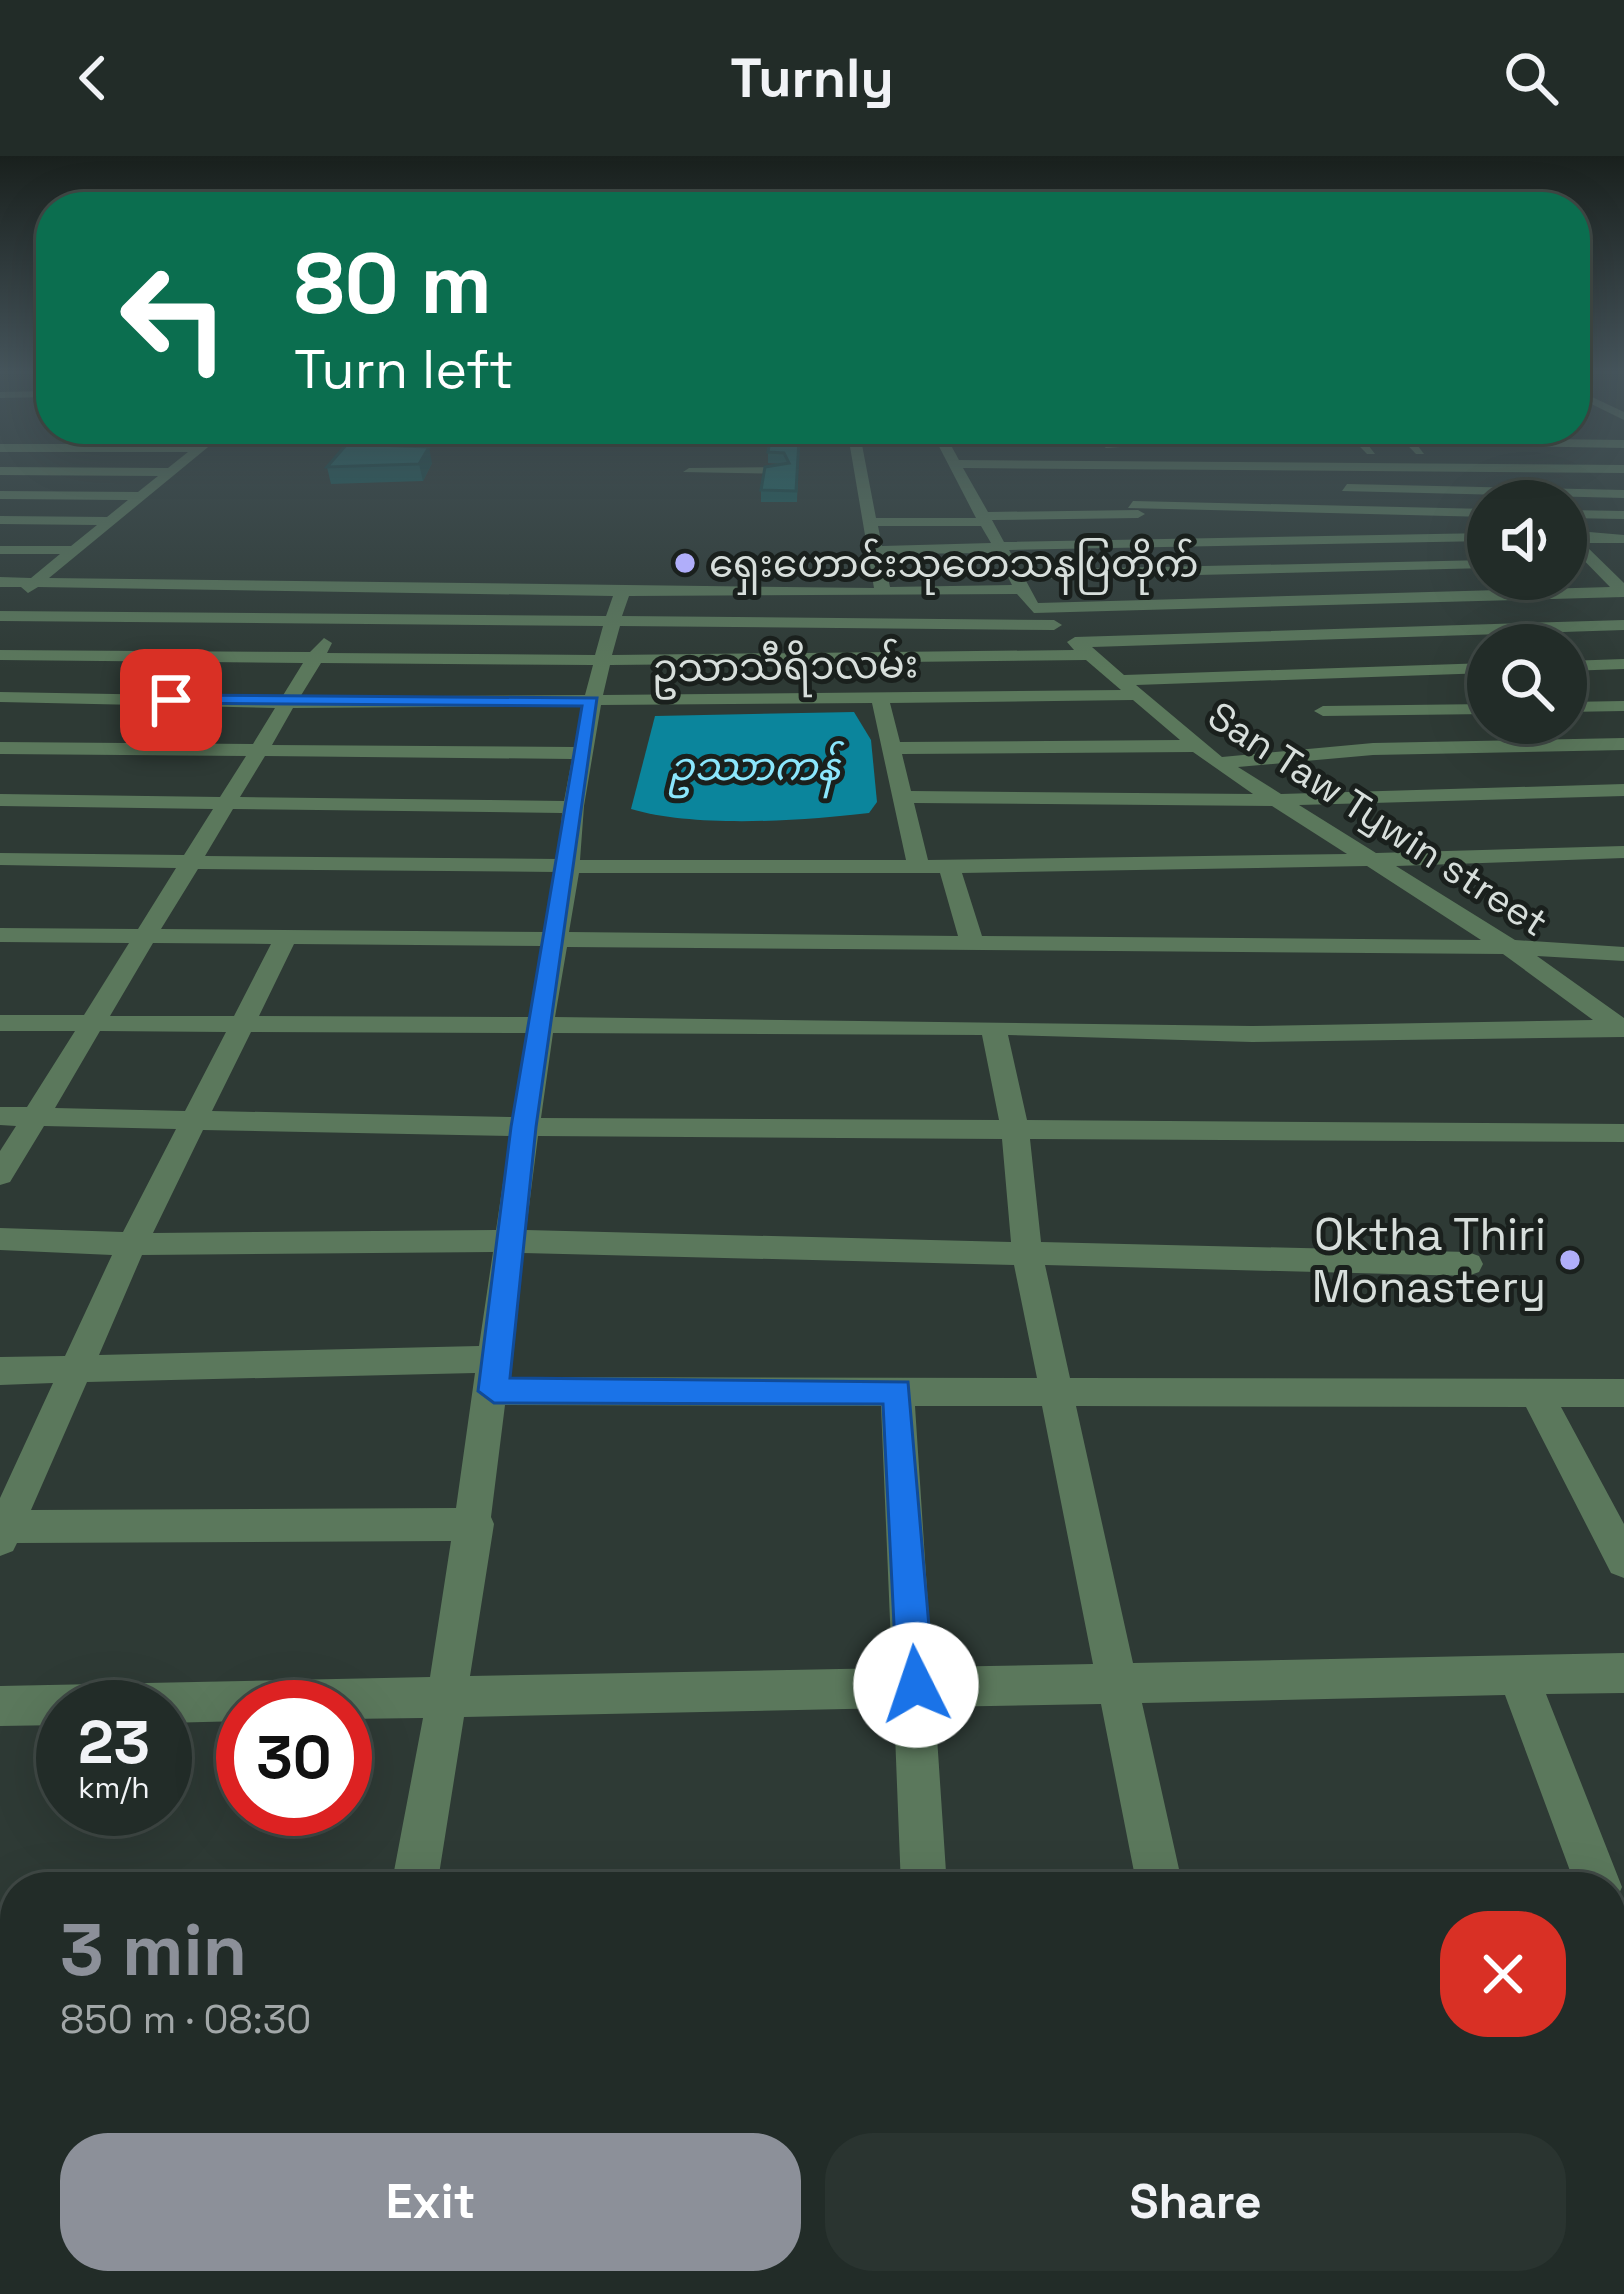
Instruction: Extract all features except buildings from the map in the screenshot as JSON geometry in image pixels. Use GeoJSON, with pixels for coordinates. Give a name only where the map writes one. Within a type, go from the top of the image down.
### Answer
{"type":"FeatureCollection","features":[{"type":"Feature","properties":{"kind":"street"},"geometry":{"type":"LineString","coordinates":[[0,615],[175,470]]}},
{"type":"Feature","properties":{"kind":"street"},"geometry":{"type":"LineString","coordinates":[[861,470],[883,593]]}},
{"type":"Feature","properties":{"kind":"street"},"geometry":{"type":"LineString","coordinates":[[960,470],[965,470]]}},
{"type":"Feature","properties":{"kind":"street"},"geometry":{"type":"LineString","coordinates":[[960,470],[1094,483]]}},
{"type":"Feature","properties":{"kind":"street","name":"San Taw Tywin street"},"geometry":{"type":"LineString","coordinates":[[960,470],[997,547],[1034,608],[1195,746],[1509,947],[1623,1028]]}},
{"type":"Feature","properties":{"kind":"street"},"geometry":{"type":"LineString","coordinates":[[1112,470],[1156,545]]}},
{"type":"Feature","properties":{"kind":"street"},"geometry":{"type":"LineString","coordinates":[[1483,470],[1511,470]]}},
{"type":"Feature","properties":{"kind":"street"},"geometry":{"type":"LineString","coordinates":[[1496,470],[1508,480]]}},
{"type":"Feature","properties":{"kind":"street"},"geometry":{"type":"LineString","coordinates":[[688,472],[780,471]]}},
{"type":"Feature","properties":{"kind":"street"},"geometry":{"type":"LineString","coordinates":[[4,473],[172,472]]}},
{"type":"Feature","properties":{"kind":"street"},"geometry":{"type":"LineString","coordinates":[[1339,488],[1467,493]]}},
{"type":"Feature","properties":{"kind":"street"},"geometry":{"type":"LineString","coordinates":[[1587,495],[1624,494]]}},
{"type":"Feature","properties":{"kind":"street"},"geometry":{"type":"LineString","coordinates":[[0,495],[142,496]]}},
{"type":"Feature","properties":{"kind":"street"},"geometry":{"type":"LineString","coordinates":[[870,522],[983,519],[1128,499],[1467,512]]}},
{"type":"Feature","properties":{"kind":"street"},"geometry":{"type":"LineString","coordinates":[[1587,514],[1624,515]]}},
{"type":"Feature","properties":{"kind":"street"},"geometry":{"type":"LineString","coordinates":[[0,520],[111,521]]}},
{"type":"Feature","properties":{"kind":"street"},"geometry":{"type":"LineString","coordinates":[[875,550],[1467,537]]}},
{"type":"Feature","properties":{"kind":"street"},"geometry":{"type":"LineString","coordinates":[[1587,538],[1624,539]]}},
{"type":"Feature","properties":{"kind":"street"},"geometry":{"type":"LineString","coordinates":[[0,550],[74,550]]}},
{"type":"Feature","properties":{"kind":"street"},"geometry":{"type":"LineString","coordinates":[[1587,556],[1624,591]]}},
{"type":"Feature","properties":{"kind":"street"},"geometry":{"type":"LineString","coordinates":[[0,582],[883,593],[1016,582],[1467,565]]}},
{"type":"Feature","properties":{"kind":"street"},"geometry":{"type":"LineString","coordinates":[[1587,565],[1624,565]]}},
{"type":"Feature","properties":{"kind":"street"},"geometry":{"type":"LineString","coordinates":[[1233,572],[1258,602]]}},
{"type":"Feature","properties":{"kind":"street"},"geometry":{"type":"LineString","coordinates":[[0,1175],[358,586]]}},
{"type":"Feature","properties":{"kind":"street"},"geometry":{"type":"LineString","coordinates":[[1034,608],[1624,591]]}},
{"type":"Feature","properties":{"kind":"street"},"geometry":{"type":"LineString","coordinates":[[417,1872],[452,1695],[539,1024],[568,868],[591,701],[622,592]]}},
{"type":"Feature","properties":{"kind":"street"},"geometry":{"type":"LineString","coordinates":[[1438,596],[1473,624]]}},
{"type":"Feature","properties":{"kind":"street"},"geometry":{"type":"LineString","coordinates":[[0,615],[337,622],[1054,625]]}},
{"type":"Feature","properties":{"kind":"street"},"geometry":{"type":"LineString","coordinates":[[1587,626],[1624,625]]}},
{"type":"Feature","properties":{"kind":"street"},"geometry":{"type":"LineString","coordinates":[[0,655],[603,660],[1083,649],[1467,631]]}},
{"type":"Feature","properties":{"kind":"street"},"geometry":{"type":"LineString","coordinates":[[1587,665],[1624,664]]}},
{"type":"Feature","properties":{"kind":"street"},"geometry":{"type":"LineString","coordinates":[[1119,680],[1467,669]]}},
{"type":"Feature","properties":{"kind":"street","name":"ဥသာသီရိ၁လမ်း"},"geometry":{"type":"LineString","coordinates":[[0,697],[289,703],[1138,694]]}},
{"type":"Feature","properties":{"kind":"street"},"geometry":{"type":"LineString","coordinates":[[880,698],[919,868]]}},
{"type":"Feature","properties":{"kind":"street"},"geometry":{"type":"LineString","coordinates":[[1587,707],[1624,706]]}},
{"type":"Feature","properties":{"kind":"street"},"geometry":{"type":"LineString","coordinates":[[1324,711],[1467,709]]}},
{"type":"Feature","properties":{"kind":"street"},"geometry":{"type":"LineString","coordinates":[[1218,763],[1373,749],[1624,744]]}},
{"type":"Feature","properties":{"kind":"street"},"geometry":{"type":"LineString","coordinates":[[893,748],[1195,746]]}},
{"type":"Feature","properties":{"kind":"street"},"geometry":{"type":"LineString","coordinates":[[0,748],[584,753]]}},
{"type":"Feature","properties":{"kind":"street"},"geometry":{"type":"LineString","coordinates":[[903,797],[1273,800],[1624,790]]}},
{"type":"Feature","properties":{"kind":"street"},"geometry":{"type":"LineString","coordinates":[[0,800],[574,807]]}},
{"type":"Feature","properties":{"kind":"street"},"geometry":{"type":"LineString","coordinates":[[0,859],[919,868],[1375,862],[1624,852]]}},
{"type":"Feature","properties":{"kind":"street"},"geometry":{"type":"LineString","coordinates":[[949,867],[972,943]]}},
{"type":"Feature","properties":{"kind":"street"},"geometry":{"type":"LineString","coordinates":[[0,935],[1509,947],[1624,954]]}},
{"type":"Feature","properties":{"kind":"street"},"geometry":{"type":"LineString","coordinates":[[285,939],[132,1244],[2,1531],[476,1524]]}},
{"type":"Feature","properties":{"kind":"street"},"geometry":{"type":"LineString","coordinates":[[0,1023],[539,1024],[1252,1034],[1623,1028]]}},
{"type":"Feature","properties":{"kind":"street"},"geometry":{"type":"LineString","coordinates":[[993,1028],[1015,1128],[1028,1251],[1157,1872]]}},
{"type":"Feature","properties":{"kind":"street"},"geometry":{"type":"LineString","coordinates":[[0,1116],[523,1127],[1624,1133]]}},
{"type":"Feature","properties":{"kind":"street"},"geometry":{"type":"LineString","coordinates":[[0,1239],[132,1244],[511,1241],[1468,1264]]}},
{"type":"Feature","properties":{"kind":"street"},"geometry":{"type":"LineString","coordinates":[[0,1371],[494,1375],[897,1391],[1624,1393]]}},
{"type":"Feature","properties":{"kind":"street"},"geometry":{"type":"LineString","coordinates":[[897,1391],[923,1872]]}},
{"type":"Feature","properties":{"kind":"street"},"geometry":{"type":"LineString","coordinates":[[1536,1393],[1624,1561]]}},
{"type":"Feature","properties":{"kind":"street"},"geometry":{"type":"LineString","coordinates":[[0,1706],[1624,1672]]}},
{"type":"Feature","properties":{"kind":"street"},"geometry":{"type":"LineString","coordinates":[[1518,1675],[1593,1872]]}},
{"type":"Feature","properties":{"kind":"water","name":"ဥဿာကန်"},"geometry":{"type":"Polygon","coordinates":[[[854,712],[871,740],[877,802],[869,813],[716,821],[631,809],[655,716],[854,712]]]}},
{"type":"Feature","properties":{"kind":"place","name":"ရှေးဟောင်းသုတေသနပြတိုက်"},"geometry":{"type":"Point","coordinates":[685,563]}},
{"type":"Feature","properties":{"kind":"place","name":"Oktha Thiri Monastery"},"geometry":{"type":"Point","coordinates":[1570,1260]}},
{"type":"Feature","properties":{"kind":"route"},"geometry":{"type":"LineString","coordinates":[[171,700],[591,701],[574,798],[568,868],[523,1127],[494,1391],[897,1391],[916,1685]]}}]}
